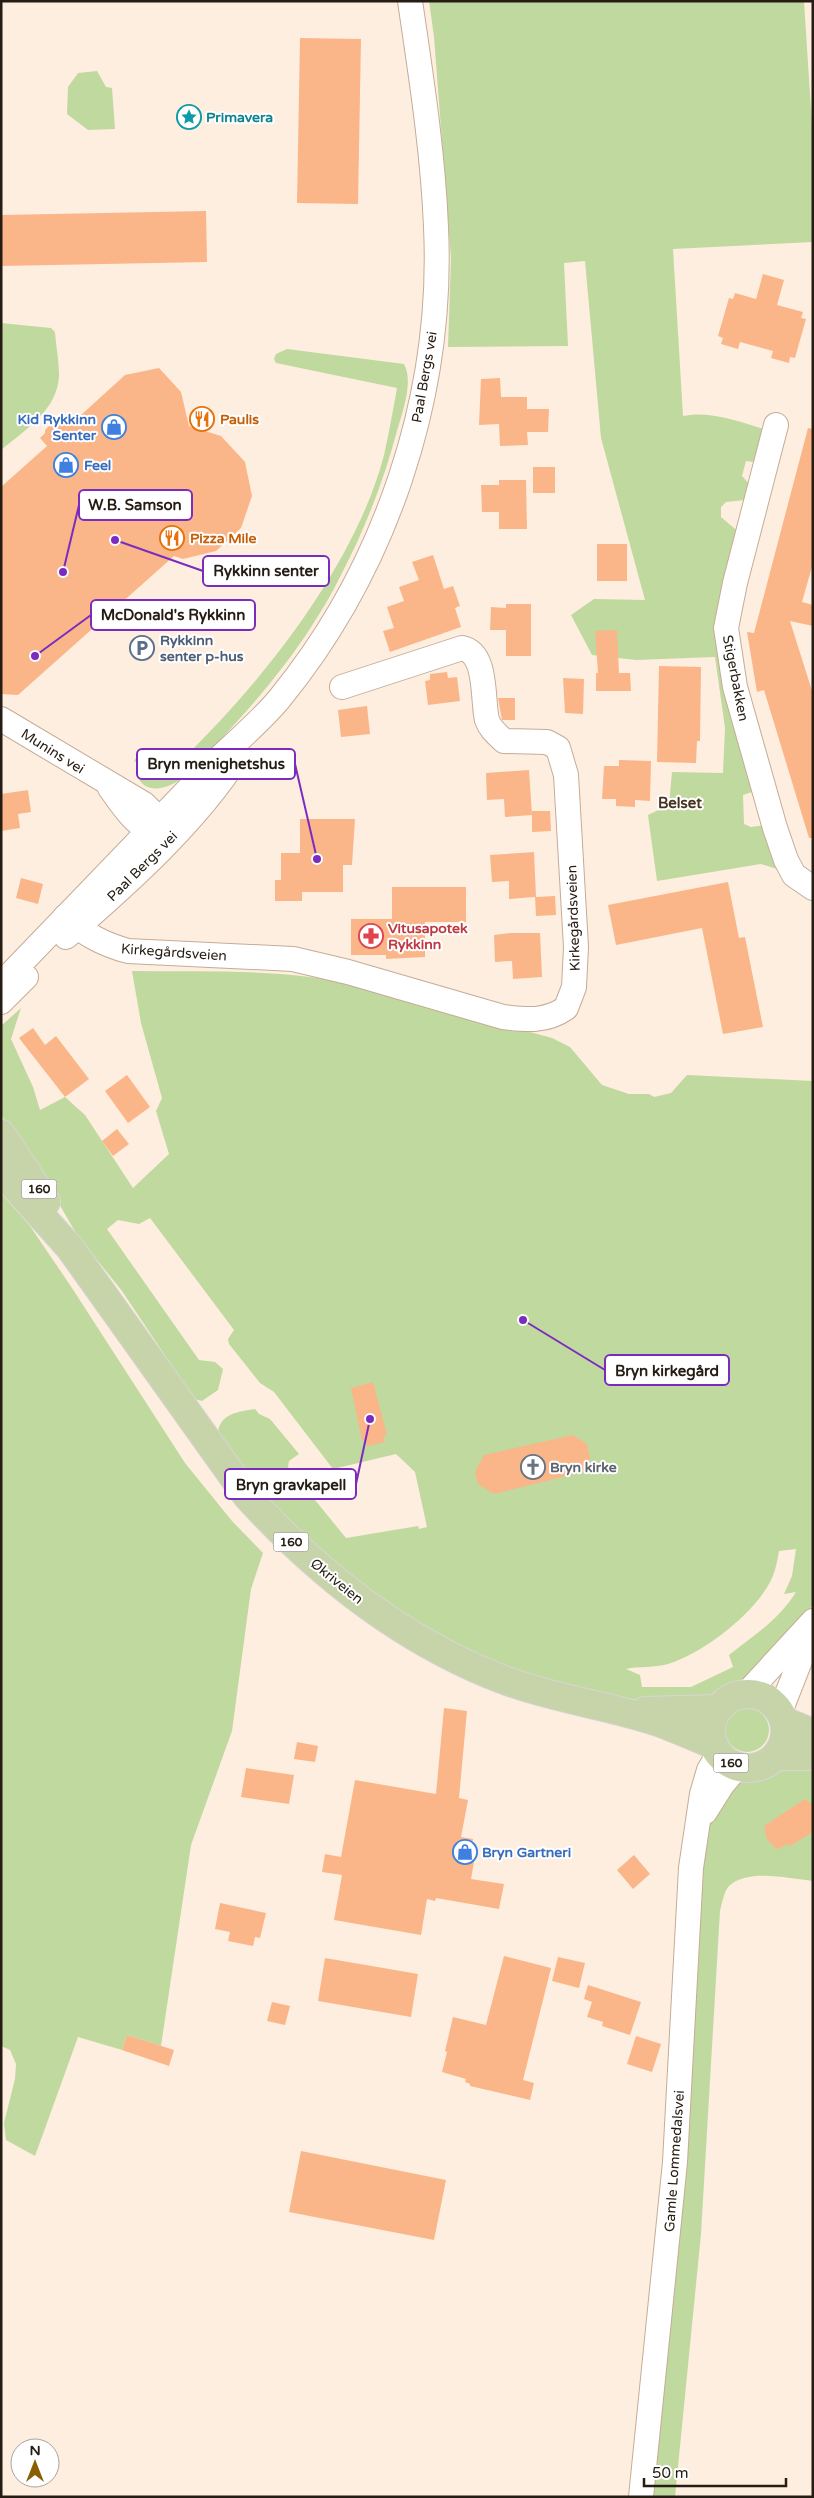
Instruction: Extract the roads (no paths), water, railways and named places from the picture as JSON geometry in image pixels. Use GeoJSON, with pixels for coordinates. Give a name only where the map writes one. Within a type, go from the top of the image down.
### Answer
{"type":"FeatureCollection","features":[{"type":"Feature","properties":{"kind":"main road","name":"Økriveien"},"geometry":{"type":"LineString","coordinates":[[1,1134],[40,1191],[70,1248]]}},
{"type":"Feature","properties":{"kind":"main road","name":"Økriveien"},"geometry":{"type":"LineString","coordinates":[[1,1171],[70,1248],[247,1496],[272,1524],[322,1571],[380,1614],[416,1637],[503,1680],[549,1695],[657,1722],[724,1755]]}},
{"type":"Feature","properties":{"kind":"main road","name":"160"},"geometry":{"type":"LineString","coordinates":[[746,1694],[728,1700],[718,1709],[712,1724],[724,1755],[756,1767],[765,1764],[776,1756],[813,1756]]}},
{"type":"Feature","properties":{"kind":"main road"},"geometry":{"type":"LineString","coordinates":[[746,1694],[766,1698],[782,1716],[813,1733]]}},
{"type":"Feature","properties":{"kind":"main road","name":"Økriveien"},"geometry":{"type":"LineString","coordinates":[[614,1712],[718,1709]]}},
{"type":"Feature","properties":{"kind":"main road"},"geometry":{"type":"LineString","coordinates":[[776,1756],[785,1737],[782,1716]]}},
{"type":"Feature","properties":{"kind":"street","name":"Paal Bergs vei"},"geometry":{"type":"LineString","coordinates":[[1,984],[71,922],[135,876],[158,830],[201,805],[230,768],[266,714],[314,650],[344,604],[370,556],[402,473],[418,417],[427,375],[436,289],[436,229],[431,161],[410,1]]}},
{"type":"Feature","properties":{"kind":"street","name":"Stigerbakken"},"geometry":{"type":"LineString","coordinates":[[776,426],[735,584],[726,628],[735,687],[775,828],[786,860],[794,875],[813,888]]}},
{"type":"Feature","properties":{"kind":"street","name":"Kirkegårdsveien"},"geometry":{"type":"LineString","coordinates":[[71,922],[104,944],[128,951],[262,957],[310,962],[503,1017],[537,1020],[558,1014],[566,1008],[574,987],[576,947],[566,775],[558,748],[547,742],[504,741],[493,731],[488,722],[479,662],[468,649],[462,648],[342,687]]}},
{"type":"Feature","properties":{"kind":"street","name":"Munins vei"},"geometry":{"type":"LineString","coordinates":[[1,719],[144,804],[158,830]]}},
{"type":"Feature","properties":{"kind":"street","name":"Paal Bergs vei"},"geometry":{"type":"LineString","coordinates":[[1,1002],[71,922]]}},
{"type":"Feature","properties":{"kind":"street"},"geometry":{"type":"LineString","coordinates":[[746,1694],[813,1621]]}},
{"type":"Feature","properties":{"kind":"street"},"geometry":{"type":"LineString","coordinates":[[782,1716],[813,1629]]}},
{"type":"Feature","properties":{"kind":"street","name":"Gamle Lommedalsvei"},"geometry":{"type":"LineString","coordinates":[[641,2497],[675,2162],[691,1868],[702,1794],[709,1770],[724,1755]]}},
{"type":"Feature","properties":{"kind":"place","name":"Primavera"},"geometry":{"type":"Point","coordinates":[189,117]}},
{"type":"Feature","properties":{"kind":"place","name":"Paulis"},"geometry":{"type":"Point","coordinates":[202,419]}},
{"type":"Feature","properties":{"kind":"place","name":"Kid Rykkinn Senter"},"geometry":{"type":"Point","coordinates":[114,427]}},
{"type":"Feature","properties":{"kind":"place","name":"Feel"},"geometry":{"type":"Point","coordinates":[66,465]}},
{"type":"Feature","properties":{"kind":"place","name":"Pizza Mile"},"geometry":{"type":"Point","coordinates":[172,538]}},
{"type":"Feature","properties":{"kind":"place","name":"Rykkinn senter"},"geometry":{"type":"Point","coordinates":[115,540]}},
{"type":"Feature","properties":{"kind":"place","name":"W.B. Samson"},"geometry":{"type":"Point","coordinates":[63,572]}},
{"type":"Feature","properties":{"kind":"place","name":"Rykkinn senter p-hus"},"geometry":{"type":"Point","coordinates":[142,648]}},
{"type":"Feature","properties":{"kind":"place","name":"McDonald's Rykkinn"},"geometry":{"type":"Point","coordinates":[35,656]}},
{"type":"Feature","properties":{"kind":"place","name":"Bryn menighetshus"},"geometry":{"type":"Point","coordinates":[317,859]}},
{"type":"Feature","properties":{"kind":"place","name":"Vitusapotek Rykkinn"},"geometry":{"type":"Point","coordinates":[371,936]}},
{"type":"Feature","properties":{"kind":"place","name":"Bryn kirkegård"},"geometry":{"type":"Point","coordinates":[523,1320]}},
{"type":"Feature","properties":{"kind":"place","name":"Bryn gravkapell"},"geometry":{"type":"Point","coordinates":[370,1419]}},
{"type":"Feature","properties":{"kind":"place","name":"Bryn kirke"},"geometry":{"type":"Point","coordinates":[533,1467]}},
{"type":"Feature","properties":{"kind":"place","name":"Bryn Gartneri"},"geometry":{"type":"Point","coordinates":[465,1852]}},
{"type":"Feature","properties":{"kind":"district","name":"Belset"},"geometry":{"type":"Point","coordinates":[680,803]}}]}
